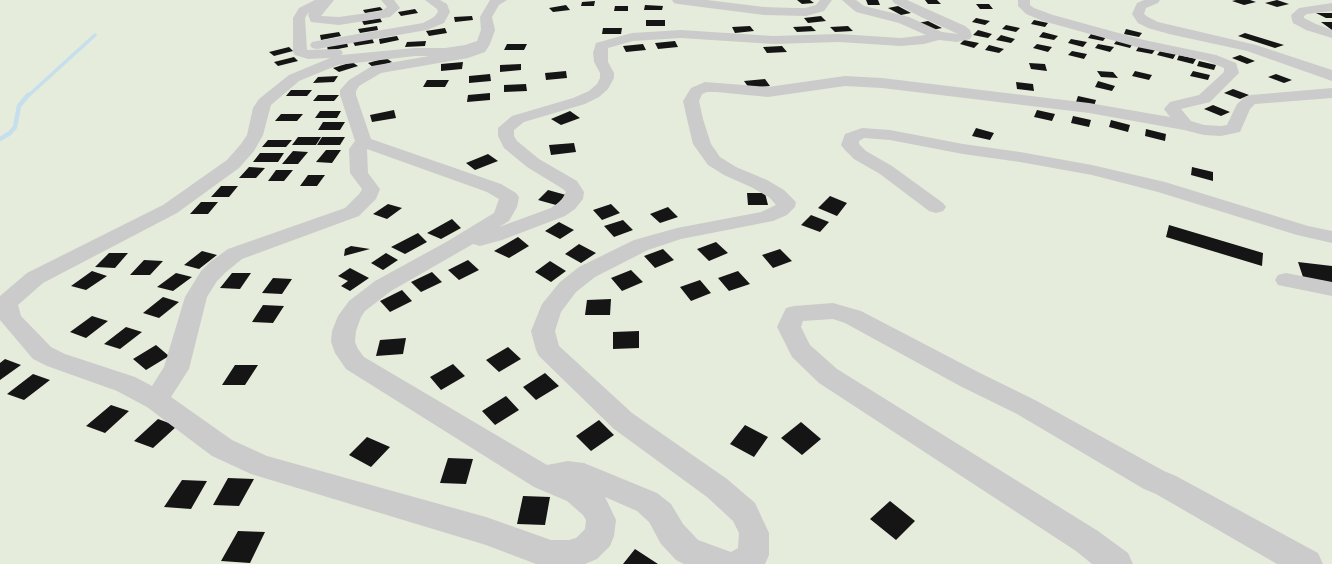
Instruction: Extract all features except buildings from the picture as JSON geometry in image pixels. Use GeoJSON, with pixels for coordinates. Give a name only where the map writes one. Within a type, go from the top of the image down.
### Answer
{"type":"FeatureCollection","features":[{"type":"Feature","properties":{"kind":"street"},"geometry":{"type":"LineString","coordinates":[[324,0],[303,10],[299,18],[300,52],[308,55],[383,49],[405,49],[415,52]]}},
{"type":"Feature","properties":{"kind":"street"},"geometry":{"type":"LineString","coordinates":[[328,0],[314,15],[316,19],[339,21],[386,14],[394,8],[387,0]]}},
{"type":"Feature","properties":{"kind":"street"},"geometry":{"type":"LineString","coordinates":[[300,48],[427,26],[439,20],[444,12],[443,7],[431,0]]}},
{"type":"Feature","properties":{"kind":"street"},"geometry":{"type":"LineString","coordinates":[[483,44],[467,49],[445,52],[415,52],[334,61],[294,78],[265,102],[261,108],[255,135],[248,147],[233,164],[165,212],[35,278],[6,304],[11,319],[42,353],[56,360],[126,384],[156,400],[222,448],[261,466],[486,531],[551,555],[570,555],[586,549],[599,536],[601,520],[594,506],[578,492],[544,478],[354,363],[343,342],[344,331],[350,316],[357,306],[383,286],[455,246],[502,217],[507,207],[508,197],[494,188],[397,155],[364,142],[348,95],[348,90],[354,83],[377,70],[468,54],[480,49],[483,44],[488,30],[486,17],[494,3],[501,0]]}},
{"type":"Feature","properties":{"kind":"street"},"geometry":{"type":"LineString","coordinates":[[678,0],[764,11],[793,12],[806,12],[820,8],[826,0]]}},
{"type":"Feature","properties":{"kind":"street"},"geometry":{"type":"LineString","coordinates":[[848,0],[860,9],[904,20],[939,36],[957,38],[965,36],[965,33],[898,0]]}},
{"type":"Feature","properties":{"kind":"street"},"geometry":{"type":"LineString","coordinates":[[1024,0],[1024,6],[1030,11],[1048,18],[1142,44],[1211,58],[1231,66],[1232,72],[1204,99],[1176,105],[1172,109],[1185,125]]}},
{"type":"Feature","properties":{"kind":"street"},"geometry":{"type":"LineString","coordinates":[[1154,0],[1141,6],[1138,14],[1143,20],[1169,30],[1251,48],[1328,74],[1332,77]]}},
{"type":"Feature","properties":{"kind":"street"},"geometry":{"type":"LineString","coordinates":[[1332,7],[1303,11],[1297,15],[1298,20],[1311,27],[1332,34]]}},
{"type":"Feature","properties":{"kind":"street"},"geometry":{"type":"LineString","coordinates":[[455,246],[495,236],[558,212],[568,206],[575,192],[570,185],[533,163],[510,144],[506,136],[506,128],[518,119],[579,101],[594,94],[603,86],[607,78],[607,73],[601,62],[600,53],[602,46],[632,37],[651,35],[696,35],[773,40],[839,38],[901,42],[924,40],[939,36]]}},
{"type":"Feature","properties":{"kind":"street"},"geometry":{"type":"LineString","coordinates":[[740,564],[753,555],[754,533],[744,512],[717,488],[624,421],[548,350],[543,331],[550,310],[568,287],[587,272],[642,245],[677,234],[766,217],[780,211],[785,207],[786,202],[777,194],[760,184],[730,171],[714,161],[702,144],[695,119],[691,101],[696,91],[705,87],[716,87],[768,92],[845,81],[882,83],[1089,108],[1185,125],[1204,130],[1221,131],[1234,128],[1243,107],[1251,100],[1332,93]]}},
{"type":"Feature","properties":{"kind":"street"},"geometry":{"type":"LineString","coordinates":[[936,207],[886,170],[860,155],[850,144],[851,138],[862,133],[890,135],[963,149],[1020,157],[1092,170],[1165,188],[1297,229],[1332,237]]}},
{"type":"Feature","properties":{"kind":"street"},"geometry":{"type":"LineString","coordinates":[[156,400],[176,369],[196,297],[209,276],[218,267],[235,254],[341,218],[352,212],[369,195],[371,189],[359,173],[358,149],[364,142]]}},
{"type":"Feature","properties":{"kind":"street"},"geometry":{"type":"LineString","coordinates":[[1286,280],[1332,289]]}},
{"type":"Feature","properties":{"kind":"street"},"geometry":{"type":"LineString","coordinates":[[1117,564],[1087,541],[828,376],[801,351],[789,327],[794,314],[833,311],[853,317],[969,379],[1026,407],[1306,564]]}},
{"type":"Feature","properties":{"kind":"street"},"geometry":{"type":"LineString","coordinates":[[544,478],[568,473],[584,475],[613,486],[647,502],[660,513],[672,534],[686,550],[722,564]]}},
{"type":"Feature","properties":{"kind":"green space"},"geometry":{"type":"Polygon","coordinates":[[[0,0],[1332,0],[1332,564],[0,564],[0,0]]]}},
{"type":"Feature","properties":{"kind":"waterway"},"geometry":{"type":"LineString","coordinates":[[28,96],[95,35]]}},
{"type":"Feature","properties":{"kind":"waterway"},"geometry":{"type":"LineString","coordinates":[[0,139],[10,133],[15,127],[19,106],[28,95]]}}]}
